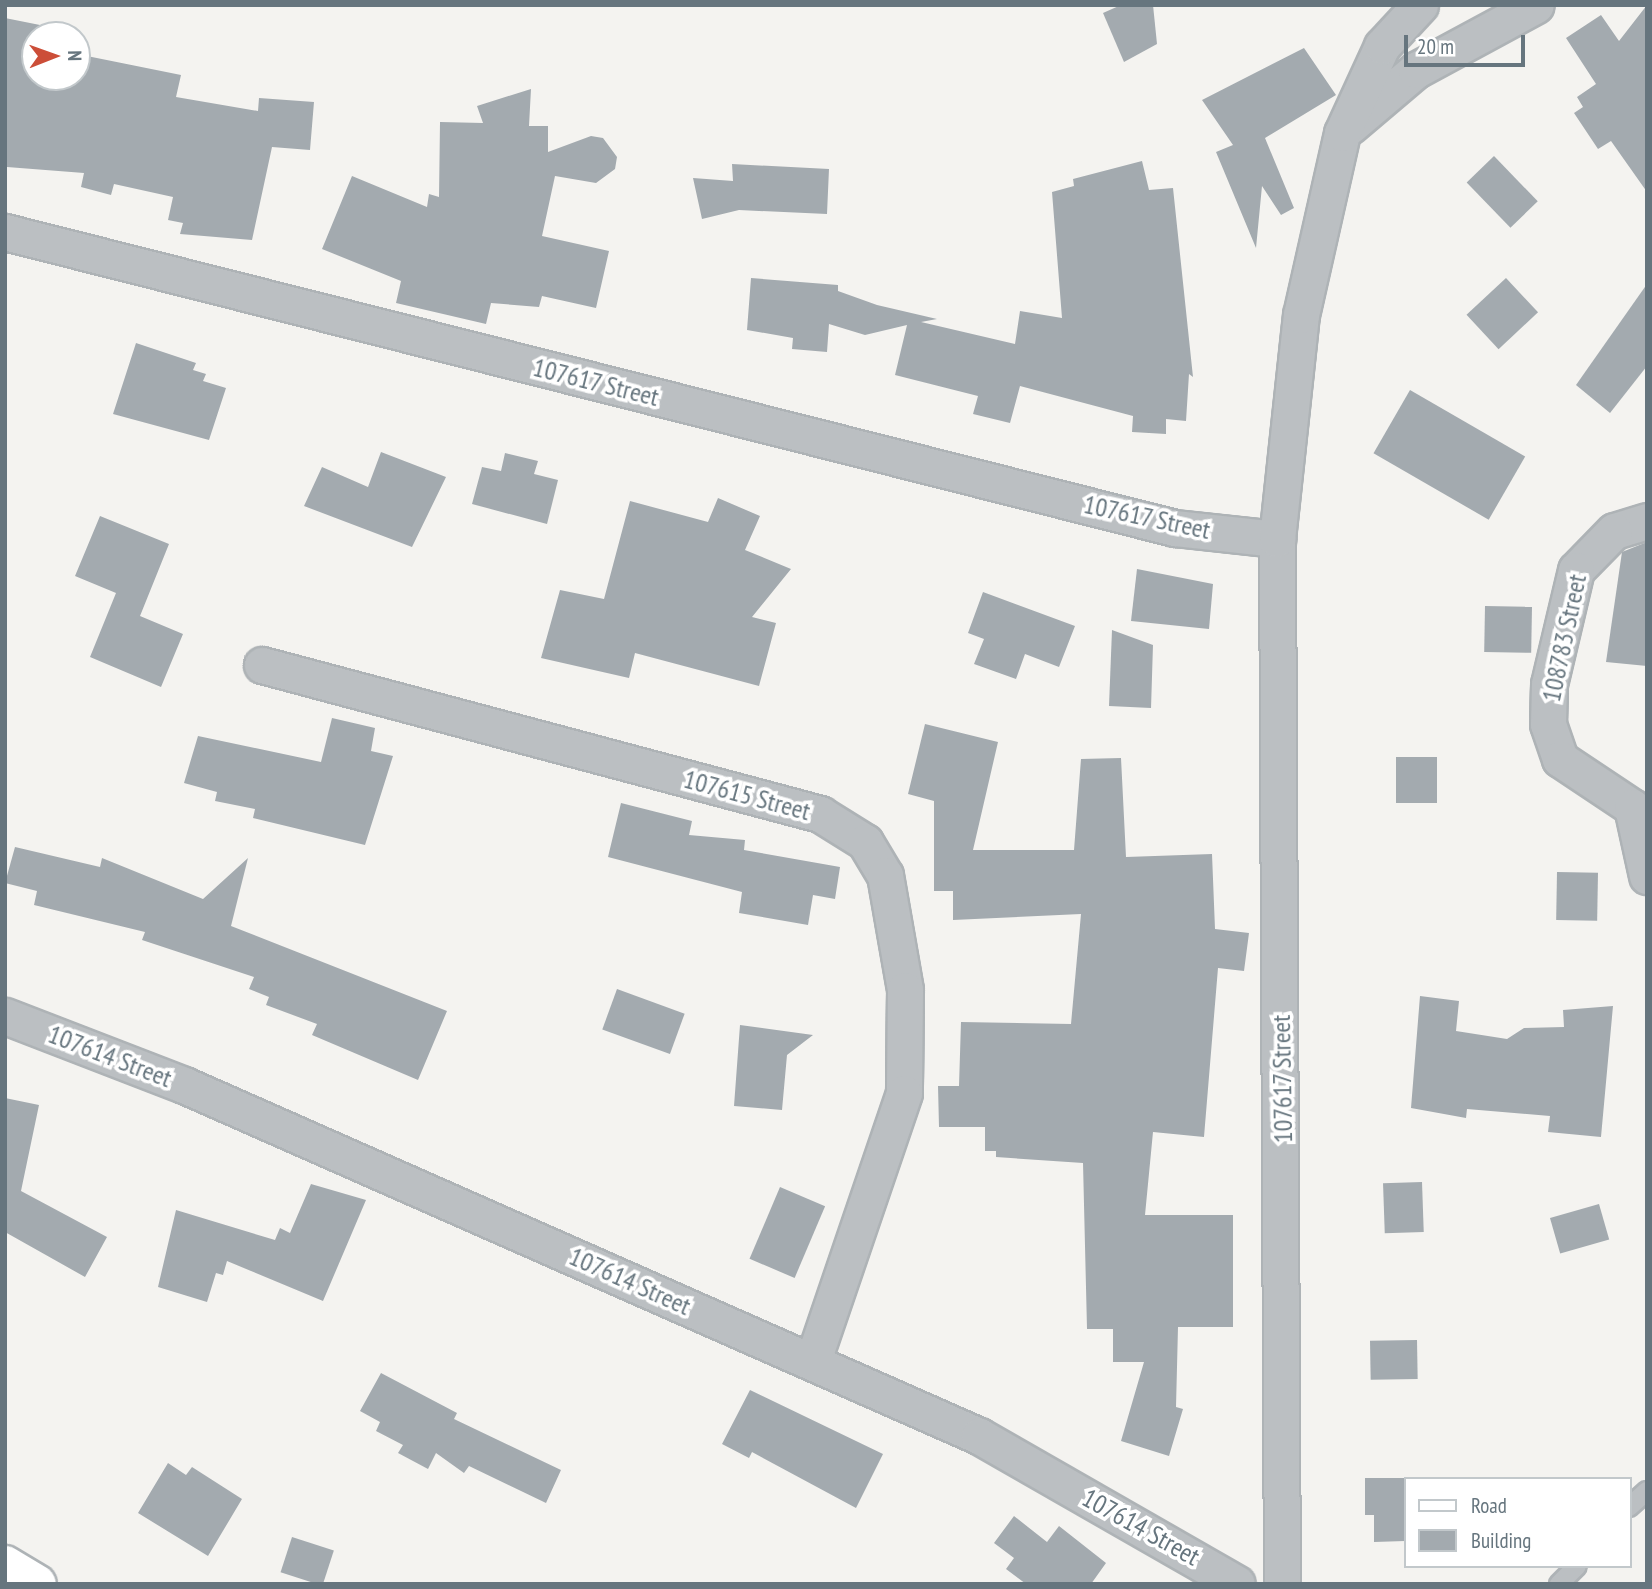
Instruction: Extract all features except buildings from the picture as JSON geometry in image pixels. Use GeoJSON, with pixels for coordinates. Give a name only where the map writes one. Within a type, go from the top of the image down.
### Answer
{"type":"FeatureCollection","features":[{"type":"Feature","properties":{"kind":"main road"},"geometry":{"type":"LineString","coordinates":[[5,1565],[37,1584]]}},
{"type":"Feature","properties":{"kind":"street"},"geometry":{"type":"LineString","coordinates":[[1277,539],[1301,316],[1342,133],[1382,46],[1420,5]]}},
{"type":"Feature","properties":{"kind":"street"},"geometry":{"type":"LineString","coordinates":[[1342,133],[1416,70],[1536,5]]}},
{"type":"Feature","properties":{"kind":"street","name":"107617 Street"},"geometry":{"type":"LineString","coordinates":[[5,232],[1175,528],[1277,539],[1282,1584]]}},
{"type":"Feature","properties":{"kind":"street","name":"108783 Street"},"geometry":{"type":"LineString","coordinates":[[1647,521],[1614,531],[1576,570],[1549,684],[1548,724],[1559,759],[1632,807],[1647,876]]}},
{"type":"Feature","properties":{"kind":"street","name":"107615 Street"},"geometry":{"type":"LineString","coordinates":[[262,665],[820,814],[865,842],[886,875],[905,990],[904,1093],[813,1361]]}},
{"type":"Feature","properties":{"kind":"street","name":"107614 Street"},"geometry":{"type":"LineString","coordinates":[[5,1016],[184,1085],[979,1436],[1237,1584]]}},
{"type":"Feature","properties":{"kind":"lane"},"geometry":{"type":"LineString","coordinates":[[1631,1505],[1647,1491]]}},
{"type":"Feature","properties":{"kind":"lane"},"geometry":{"type":"LineString","coordinates":[[1559,1584],[1575,1568]]}}]}
